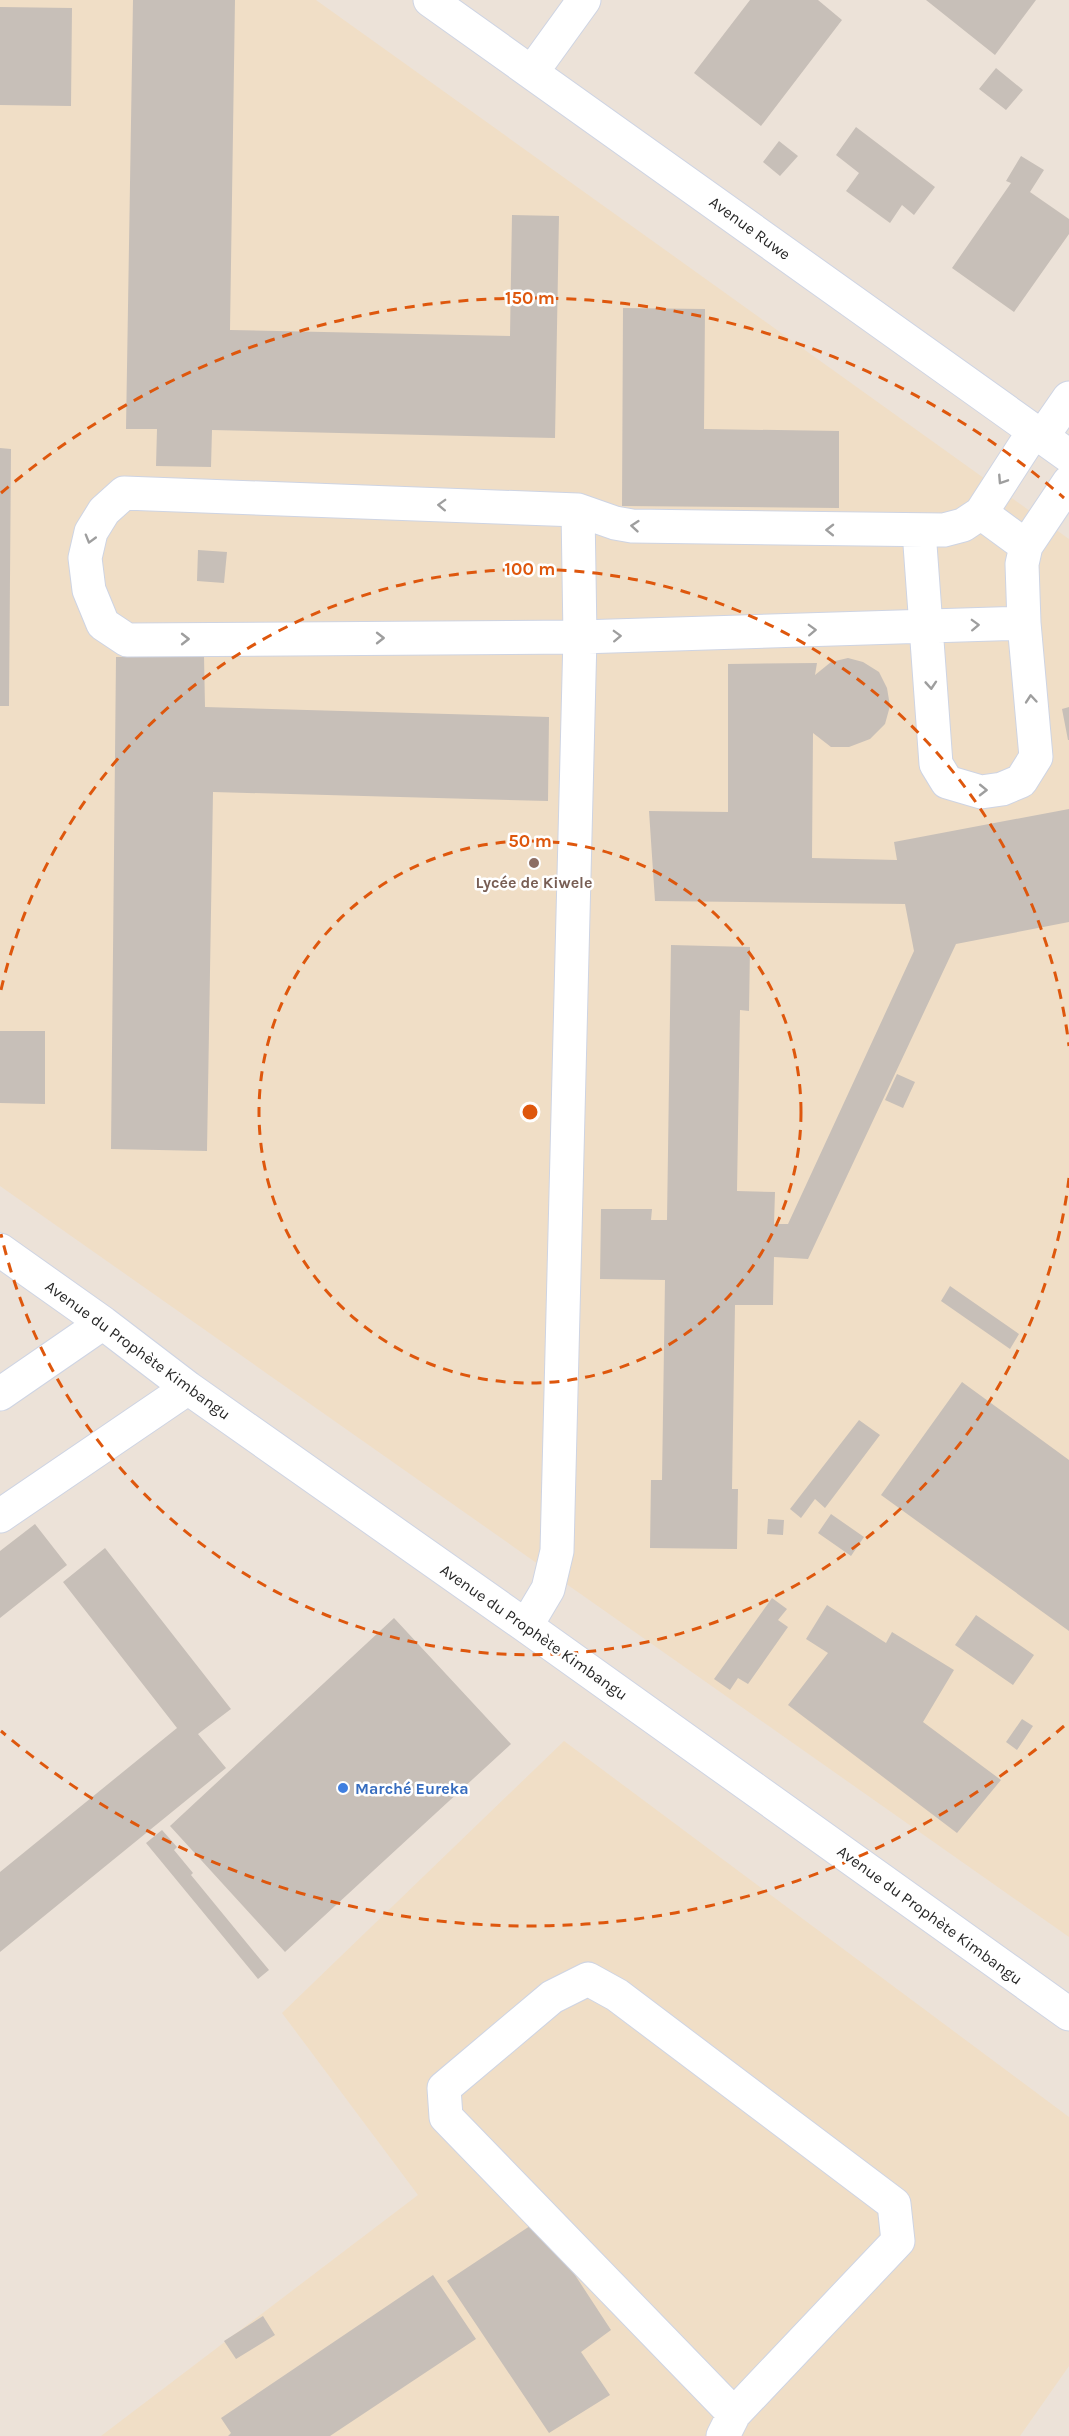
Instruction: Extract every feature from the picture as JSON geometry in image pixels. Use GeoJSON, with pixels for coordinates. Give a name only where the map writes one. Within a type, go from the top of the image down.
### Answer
{"type":"FeatureCollection","features":[{"type":"Feature","properties":{"kind":"street","name":"Avenue Ruwe"},"geometry":{"type":"LineString","coordinates":[[430,0],[1069,456]]}},
{"type":"Feature","properties":{"kind":"street"},"geometry":{"type":"LineString","coordinates":[[532,72],[584,0]]}},
{"type":"Feature","properties":{"kind":"street"},"geometry":{"type":"LineString","coordinates":[[1024,623],[580,637],[127,640],[104,624],[89,590],[85,558],[91,532],[104,511],[124,494],[578,510],[615,523],[632,526],[944,530],[963,525],[981,513],[1038,434],[1069,398]]}},
{"type":"Feature","properties":{"kind":"street"},"geometry":{"type":"LineString","coordinates":[[919,531],[936,764],[947,782],[981,792],[1002,789],[1021,781],[1036,757],[1024,623],[1022,564],[1026,546],[1069,482]]}},
{"type":"Feature","properties":{"kind":"street"},"geometry":{"type":"LineString","coordinates":[[526,1626],[548,1589],[557,1551],[580,637],[578,510]]}},
{"type":"Feature","properties":{"kind":"street"},"geometry":{"type":"LineString","coordinates":[[981,513],[1026,546]]}},
{"type":"Feature","properties":{"kind":"street","name":"Avenue du Prophète Kimbangu"},"geometry":{"type":"LineString","coordinates":[[0,1250],[103,1323],[188,1388],[1069,2014]]}},
{"type":"Feature","properties":{"kind":"street"},"geometry":{"type":"LineString","coordinates":[[0,1394],[103,1323]]}},
{"type":"Feature","properties":{"kind":"street"},"geometry":{"type":"LineString","coordinates":[[0,1516],[188,1388]]}},
{"type":"Feature","properties":{"kind":"street"},"geometry":{"type":"LineString","coordinates":[[588,1979],[617,1995],[894,2204],[898,2241],[728,2425],[446,2117],[444,2088],[552,1997],[588,1979]]}},
{"type":"Feature","properties":{"kind":"shaded area","name":"Lycée de Kiwele"},"geometry":{"type":"Polygon","coordinates":[[[0,0],[316,0],[1069,539],[1069,1937],[0,1186],[0,0]]]}},
{"type":"Feature","properties":{"kind":"shaded area"},"geometry":{"type":"Polygon","coordinates":[[[564,1741],[1069,2117],[1069,2366],[1020,2436],[101,2436],[418,2195],[282,2013],[564,1741]]]}},
{"type":"Feature","properties":{"kind":"building"},"geometry":{"type":"Polygon","coordinates":[[[133,0],[235,0],[230,330],[510,336],[512,215],[559,216],[555,438],[212,430],[211,467],[156,466],[157,429],[126,429],[133,0]]]}},
{"type":"Feature","properties":{"kind":"building"},"geometry":{"type":"Polygon","coordinates":[[[750,0],[818,0],[842,20],[761,126],[694,73],[750,0]]]}},
{"type":"Feature","properties":{"kind":"building"},"geometry":{"type":"Polygon","coordinates":[[[926,0],[1036,0],[995,55],[926,0]]]}},
{"type":"Feature","properties":{"kind":"building"},"geometry":{"type":"Polygon","coordinates":[[[0,7],[72,8],[71,106],[0,105],[0,7]]]}},
{"type":"Feature","properties":{"kind":"building"},"geometry":{"type":"Polygon","coordinates":[[[996,68],[1023,90],[1006,110],[979,89],[996,68]]]}},
{"type":"Feature","properties":{"kind":"building"},"geometry":{"type":"Polygon","coordinates":[[[856,127],[935,187],[914,215],[902,205],[890,223],[846,191],[859,173],[836,155],[856,127]]]}},
{"type":"Feature","properties":{"kind":"building"},"geometry":{"type":"Polygon","coordinates":[[[779,141],[798,156],[780,176],[763,162],[779,141]]]}},
{"type":"Feature","properties":{"kind":"building"},"geometry":{"type":"Polygon","coordinates":[[[1021,156],[1044,170],[1030,192],[1069,219],[1069,234],[1014,312],[952,268],[1011,183],[1006,181],[1021,156]]]}},
{"type":"Feature","properties":{"kind":"building"},"geometry":{"type":"Polygon","coordinates":[[[623,308],[705,309],[704,429],[839,431],[839,508],[622,506],[623,308]]]}},
{"type":"Feature","properties":{"kind":"building"},"geometry":{"type":"Polygon","coordinates":[[[0,448],[11,449],[9,706],[0,706],[0,448]]]}},
{"type":"Feature","properties":{"kind":"building"},"geometry":{"type":"Polygon","coordinates":[[[198,550],[227,552],[224,583],[197,581],[198,550]]]}},
{"type":"Feature","properties":{"kind":"building"},"geometry":{"type":"Polygon","coordinates":[[[204,656],[205,707],[549,717],[548,801],[213,792],[207,1151],[111,1149],[116,657],[204,656]]]}},
{"type":"Feature","properties":{"kind":"building"},"geometry":{"type":"Polygon","coordinates":[[[848,658],[863,662],[879,672],[887,688],[890,706],[885,724],[870,739],[849,747],[831,747],[813,733],[812,858],[897,860],[894,842],[1069,809],[1069,922],[956,944],[808,1259],[774,1257],[773,1305],[735,1305],[732,1489],[738,1489],[737,1549],[650,1548],[651,1480],[662,1480],[665,1280],[600,1279],[601,1209],[652,1209],[651,1220],[667,1220],[671,945],[750,947],[749,1011],[740,1010],[737,1191],[775,1192],[774,1224],[788,1224],[914,951],[905,904],[655,901],[649,811],[728,812],[728,664],[817,663],[815,675],[831,662],[848,658]]]}},
{"type":"Feature","properties":{"kind":"building"},"geometry":{"type":"Polygon","coordinates":[[[1069,707],[1069,740],[1068,740],[1062,709],[1069,707]]]}},
{"type":"Feature","properties":{"kind":"building"},"geometry":{"type":"Polygon","coordinates":[[[0,1031],[45,1031],[45,1104],[0,1103],[0,1031]]]}},
{"type":"Feature","properties":{"kind":"building"},"geometry":{"type":"Polygon","coordinates":[[[897,1074],[915,1082],[903,1108],[885,1100],[897,1074]]]}},
{"type":"Feature","properties":{"kind":"building"},"geometry":{"type":"Polygon","coordinates":[[[950,1286],[1019,1334],[1010,1349],[941,1301],[950,1286]]]}},
{"type":"Feature","properties":{"kind":"building"},"geometry":{"type":"Polygon","coordinates":[[[962,1382],[1069,1460],[1069,1631],[881,1495],[962,1382]]]}},
{"type":"Feature","properties":{"kind":"building"},"geometry":{"type":"Polygon","coordinates":[[[859,1420],[880,1435],[825,1508],[815,1499],[801,1518],[790,1509],[859,1420]]]}},
{"type":"Feature","properties":{"kind":"building"},"geometry":{"type":"Polygon","coordinates":[[[831,1514],[864,1537],[851,1556],[818,1533],[831,1514]]]}},
{"type":"Feature","properties":{"kind":"building"},"geometry":{"type":"Polygon","coordinates":[[[768,1519],[784,1520],[783,1535],[767,1534],[768,1519]]]}},
{"type":"Feature","properties":{"kind":"building"},"geometry":{"type":"Polygon","coordinates":[[[35,1524],[67,1565],[0,1618],[0,1551],[35,1524]]]}},
{"type":"Feature","properties":{"kind":"building"},"geometry":{"type":"Polygon","coordinates":[[[105,1548],[231,1709],[198,1734],[226,1768],[0,1952],[0,1872],[177,1728],[63,1582],[105,1548]]]}},
{"type":"Feature","properties":{"kind":"building"},"geometry":{"type":"Polygon","coordinates":[[[772,1598],[787,1609],[778,1620],[788,1627],[748,1684],[738,1678],[730,1690],[714,1679],[772,1598]]]}},
{"type":"Feature","properties":{"kind":"building"},"geometry":{"type":"Polygon","coordinates":[[[827,1605],[886,1643],[892,1632],[954,1670],[923,1722],[1001,1780],[957,1833],[788,1705],[828,1653],[806,1639],[827,1605]]]}},
{"type":"Feature","properties":{"kind":"building"},"geometry":{"type":"Polygon","coordinates":[[[976,1615],[1034,1655],[1013,1685],[955,1645],[976,1615]]]}},
{"type":"Feature","properties":{"kind":"building"},"geometry":{"type":"Polygon","coordinates":[[[394,1618],[511,1744],[285,1952],[170,1826],[394,1618]]]}},
{"type":"Feature","properties":{"kind":"building"},"geometry":{"type":"Polygon","coordinates":[[[1022,1719],[1033,1726],[1017,1750],[1006,1742],[1022,1719]]]}},
{"type":"Feature","properties":{"kind":"building"},"geometry":{"type":"Polygon","coordinates":[[[162,1830],[177,1847],[174,1850],[193,1873],[191,1875],[269,1970],[258,1979],[146,1843],[162,1830]]]}},
{"type":"Feature","properties":{"kind":"building"},"geometry":{"type":"Polygon","coordinates":[[[539,2220],[611,2330],[581,2352],[610,2395],[549,2433],[447,2281],[539,2220]]]}},
{"type":"Feature","properties":{"kind":"building"},"geometry":{"type":"Polygon","coordinates":[[[433,2275],[476,2339],[330,2436],[228,2436],[231,2433],[221,2418],[433,2275]]]}},
{"type":"Feature","properties":{"kind":"building"},"geometry":{"type":"Polygon","coordinates":[[[263,2316],[275,2335],[236,2359],[224,2341],[263,2316]]]}},
{"type":"Feature","properties":{"kind":"place","name":"Lycée de Kiwele"},"geometry":{"type":"Point","coordinates":[534,863]}},
{"type":"Feature","properties":{"kind":"place","name":"Marché Eureka"},"geometry":{"type":"Point","coordinates":[343,1788]}}]}
